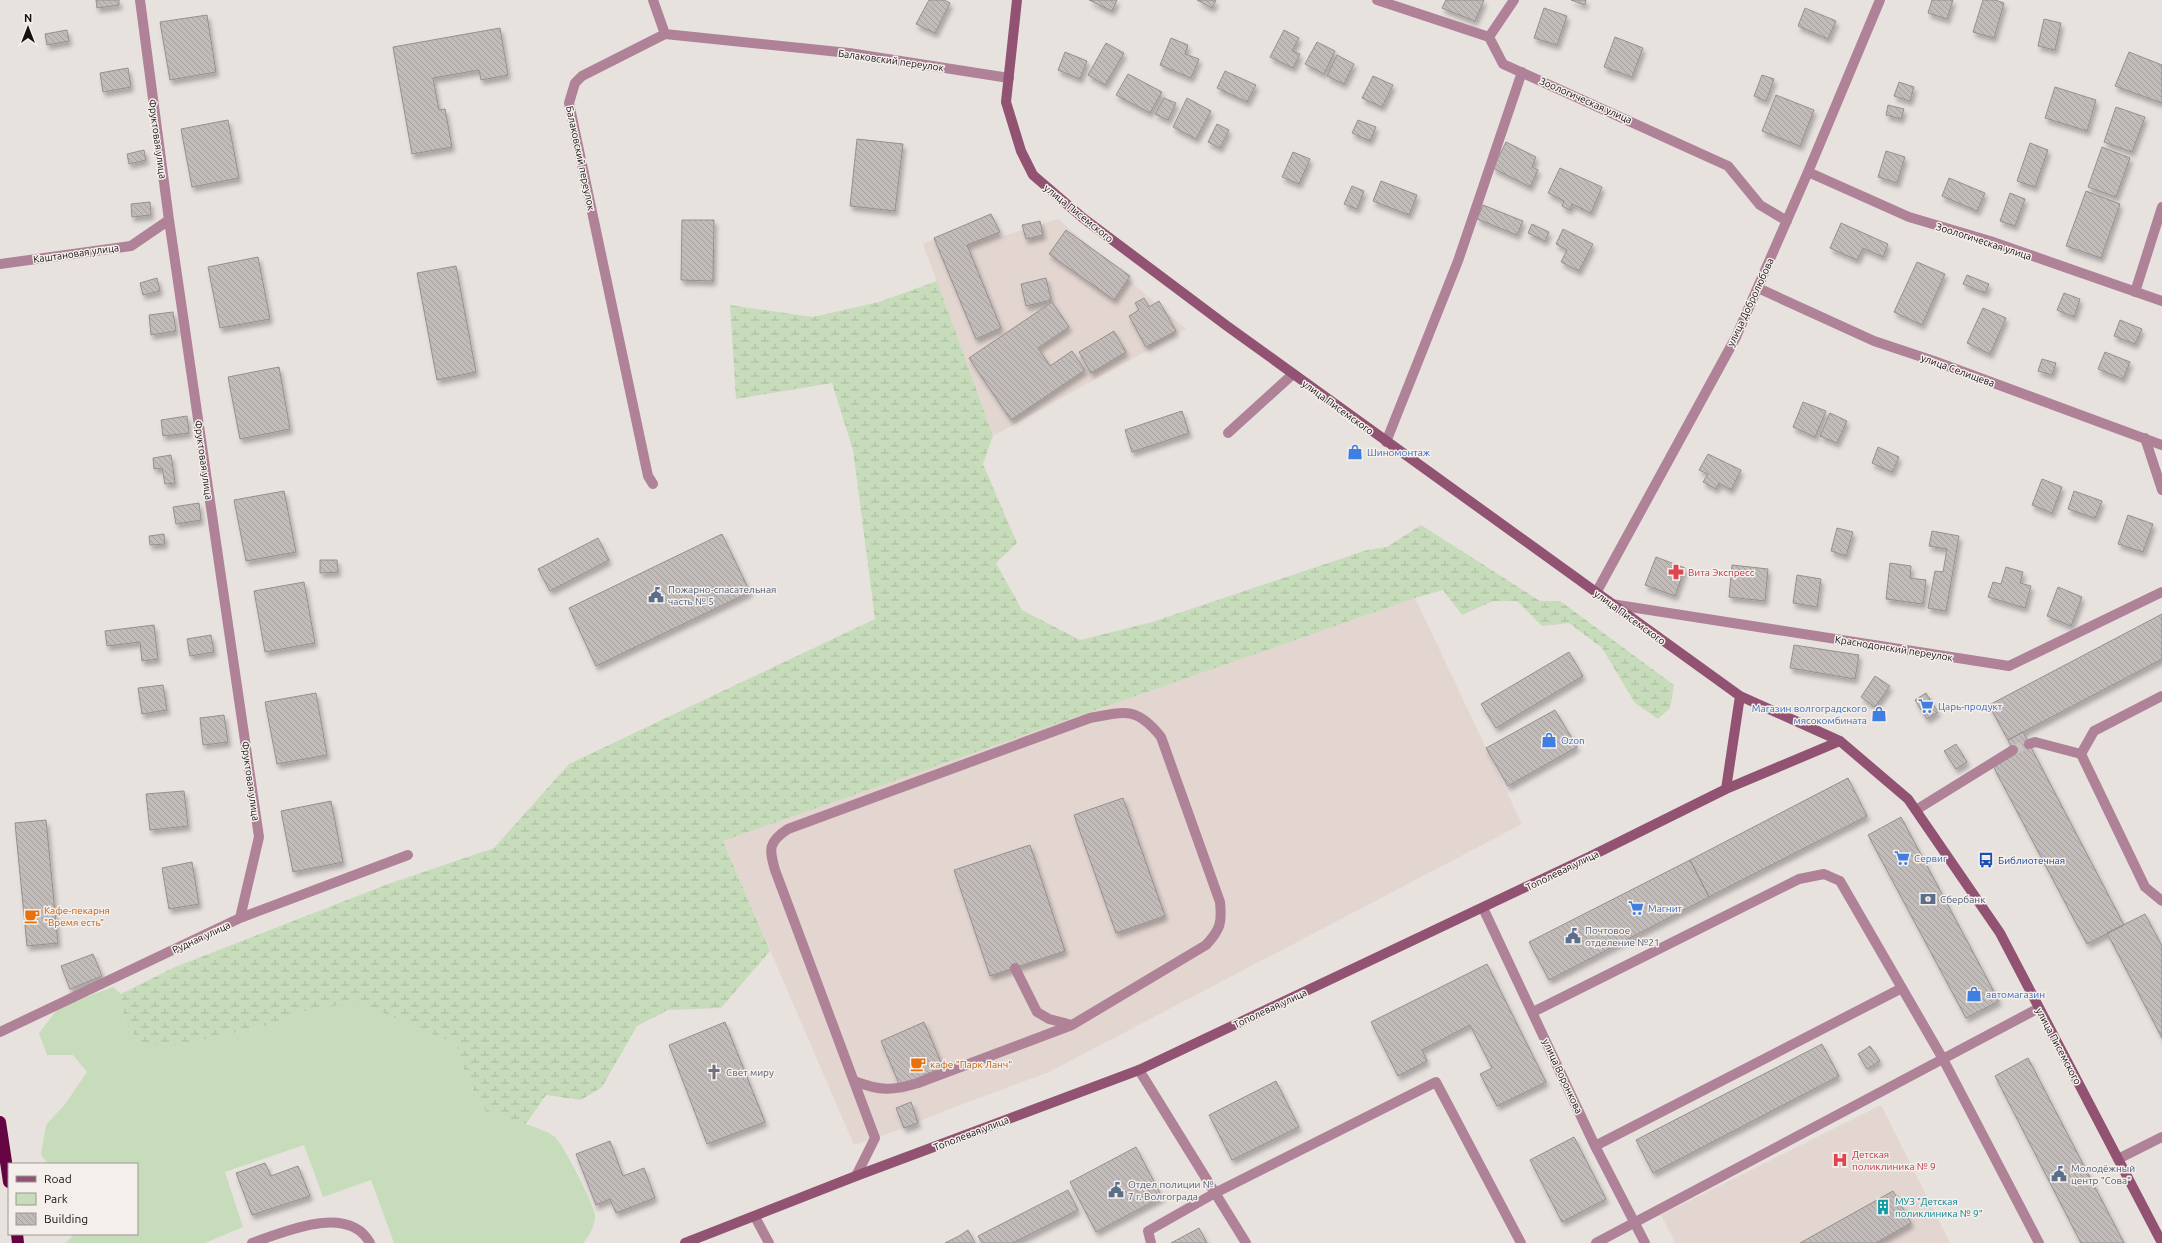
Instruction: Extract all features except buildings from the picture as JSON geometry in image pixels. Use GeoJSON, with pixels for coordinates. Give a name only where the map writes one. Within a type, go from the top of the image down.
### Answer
{"type":"FeatureCollection","features":[{"type":"Feature","properties":{"kind":"highway"},"geometry":{"type":"LineString","coordinates":[[0,1122],[8,1175]]}},
{"type":"Feature","properties":{"kind":"main road","name":"улица Писемского"},"geometry":{"type":"LineString","coordinates":[[1017,0],[1006,102],[1021,151],[1034,175],[1083,218],[1386,442],[1611,604],[1740,696],[1840,741],[1908,799],[2000,934],[2162,1243]]}},
{"type":"Feature","properties":{"kind":"main road"},"geometry":{"type":"LineString","coordinates":[[1726,789],[1740,696]]}},
{"type":"Feature","properties":{"kind":"main road","name":"Тополевая улица"},"geometry":{"type":"LineString","coordinates":[[685,1243],[755,1217],[856,1176],[1139,1070],[1483,908],[1726,789],[1840,741]]}},
{"type":"Feature","properties":{"kind":"street","name":"Фруктовая улица"},"geometry":{"type":"LineString","coordinates":[[140,0],[169,220],[259,837],[240,918]]}},
{"type":"Feature","properties":{"kind":"street"},"geometry":{"type":"LineString","coordinates":[[653,0],[665,34]]}},
{"type":"Feature","properties":{"kind":"street"},"geometry":{"type":"LineString","coordinates":[[1377,0],[1489,37],[1514,0]]}},
{"type":"Feature","properties":{"kind":"street","name":"улица Добролюбова"},"geometry":{"type":"LineString","coordinates":[[1596,593],[1736,337],[1808,172],[1880,0]]}},
{"type":"Feature","properties":{"kind":"street","name":"Балаковский переулок"},"geometry":{"type":"LineString","coordinates":[[653,484],[648,476],[569,103],[575,83],[582,76],[665,34],[850,53],[1009,78]]}},
{"type":"Feature","properties":{"kind":"street","name":"Зоологическая улица"},"geometry":{"type":"LineString","coordinates":[[1489,37],[1503,64],[1728,166],[1760,205],[1787,221]]}},
{"type":"Feature","properties":{"kind":"street"},"geometry":{"type":"LineString","coordinates":[[1386,442],[1458,261],[1522,72]]}},
{"type":"Feature","properties":{"kind":"street","name":"Зоологическая улица"},"geometry":{"type":"LineString","coordinates":[[1808,172],[1909,217],[1990,241],[2162,301]]}},
{"type":"Feature","properties":{"kind":"street"},"geometry":{"type":"LineString","coordinates":[[2135,292],[2162,208]]}},
{"type":"Feature","properties":{"kind":"street","name":"Каштановая улица"},"geometry":{"type":"LineString","coordinates":[[0,264],[130,246],[169,220]]}},
{"type":"Feature","properties":{"kind":"street","name":"улица Селищева"},"geometry":{"type":"LineString","coordinates":[[1758,288],[1874,341],[1934,361],[2162,445]]}},
{"type":"Feature","properties":{"kind":"street"},"geometry":{"type":"LineString","coordinates":[[1228,433],[1293,374]]}},
{"type":"Feature","properties":{"kind":"street"},"geometry":{"type":"LineString","coordinates":[[2145,438],[2162,490]]}},
{"type":"Feature","properties":{"kind":"street","name":"Краснодонский переулок"},"geometry":{"type":"LineString","coordinates":[[1611,604],[2009,666],[2162,592]]}},
{"type":"Feature","properties":{"kind":"street"},"geometry":{"type":"LineString","coordinates":[[2081,754],[2094,731],[2162,696]]}},
{"type":"Feature","properties":{"kind":"street"},"geometry":{"type":"LineString","coordinates":[[854,1081],[875,1089],[897,1089],[918,1084],[1072,1025],[1206,945],[1217,933],[1222,918],[1220,902],[1161,738],[1148,721],[1133,713],[1113,713],[1090,718],[788,829],[777,836],[770,850],[774,870],[875,1138],[856,1176]]}},
{"type":"Feature","properties":{"kind":"street"},"geometry":{"type":"LineString","coordinates":[[2029,744],[2035,742],[2081,754],[2146,887],[2162,902]]}},
{"type":"Feature","properties":{"kind":"street"},"geometry":{"type":"LineString","coordinates":[[1916,810],[2013,750]]}},
{"type":"Feature","properties":{"kind":"street","name":"Рудная улица"},"geometry":{"type":"LineString","coordinates":[[0,1032],[240,918],[408,855]]}},
{"type":"Feature","properties":{"kind":"street"},"geometry":{"type":"LineString","coordinates":[[1533,1012],[1799,878],[1824,874],[1840,881],[1943,1059],[2040,1243]]}},
{"type":"Feature","properties":{"kind":"street","name":"улица Воронкова"},"geometry":{"type":"LineString","coordinates":[[1483,908],[1595,1146],[1645,1243]]}},
{"type":"Feature","properties":{"kind":"street"},"geometry":{"type":"LineString","coordinates":[[1016,968],[1037,1012],[1049,1019],[1072,1025]]}},
{"type":"Feature","properties":{"kind":"street"},"geometry":{"type":"LineString","coordinates":[[1595,1146],[1902,988]]}},
{"type":"Feature","properties":{"kind":"street"},"geometry":{"type":"LineString","coordinates":[[1596,1243],[2039,1008]]}},
{"type":"Feature","properties":{"kind":"street"},"geometry":{"type":"LineString","coordinates":[[1139,1070],[1246,1243]]}},
{"type":"Feature","properties":{"kind":"street"},"geometry":{"type":"LineString","coordinates":[[1151,1243],[1148,1231],[1215,1193],[1436,1082],[1521,1243]]}},
{"type":"Feature","properties":{"kind":"street"},"geometry":{"type":"LineString","coordinates":[[2118,1159],[2162,1137]]}},
{"type":"Feature","properties":{"kind":"street"},"geometry":{"type":"LineString","coordinates":[[755,1217],[770,1243]]}},
{"type":"Feature","properties":{"kind":"street"},"geometry":{"type":"LineString","coordinates":[[252,1243],[309,1224],[332,1222],[350,1224],[366,1235],[370,1243]]}},
{"type":"Feature","properties":{"kind":"shaded area"},"geometry":{"type":"Polygon","coordinates":[[[990,213],[1000,237],[1058,219],[1186,329],[993,436],[923,244],[990,213]]]}},
{"type":"Feature","properties":{"kind":"shaded area"},"geometry":{"type":"Polygon","coordinates":[[[1415,598],[1522,824],[1049,1072],[944,1111],[904,1128],[854,1145],[723,841],[1415,598]]]}},
{"type":"Feature","properties":{"kind":"shaded area","name":"Детская поликлиника № 9"},"geometry":{"type":"Polygon","coordinates":[[[1881,1105],[1950,1243],[1675,1243],[1661,1215],[1881,1105]]]}},
{"type":"Feature","properties":{"kind":"green space"},"geometry":{"type":"Polygon","coordinates":[[[937,281],[993,436],[983,464],[1017,543],[996,563],[1022,610],[1080,640],[1152,622],[1367,550],[1387,547],[1421,525],[1540,601],[1560,601],[1674,685],[1670,708],[1658,719],[1635,703],[1602,648],[1569,623],[1542,626],[1517,601],[1493,601],[1462,615],[1443,590],[1415,598],[723,841],[770,951],[721,1008],[668,1010],[637,1026],[602,1087],[581,1100],[546,1095],[526,1124],[486,1112],[466,1078],[456,1044],[298,1012],[279,1023],[182,1045],[142,1045],[124,1022],[121,994],[175,967],[388,884],[494,848],[569,764],[875,619],[853,450],[832,383],[736,399],[730,305],[813,317],[879,302],[937,281]]]}},
{"type":"Feature","properties":{"kind":"green space"},"geometry":{"type":"Polygon","coordinates":[[[113,987],[121,994],[124,1022],[142,1045],[182,1045],[279,1023],[298,1012],[358,1002],[456,1044],[466,1078],[486,1112],[542,1130],[555,1137],[565,1151],[590,1200],[595,1216],[593,1227],[583,1243],[394,1243],[371,1180],[323,1197],[304,1145],[225,1172],[243,1227],[205,1243],[66,1243],[73,1235],[138,1235],[138,1163],[47,1163],[41,1155],[46,1125],[66,1103],[87,1072],[73,1055],[47,1055],[39,1033],[59,1007],[113,987]]]}},
{"type":"Feature","properties":{"kind":"tunnel"},"geometry":{"type":"LineString","coordinates":[[2013,750],[2029,744]]}},
{"type":"Feature","properties":{"kind":"place","name":"Шиномонтаж"},"geometry":{"type":"Point","coordinates":[1355,452]}},
{"type":"Feature","properties":{"kind":"place","name":"Вита Экспресс"},"geometry":{"type":"Point","coordinates":[1676,572]}},
{"type":"Feature","properties":{"kind":"place","name":"Пожарно-спасательная часть № 5"},"geometry":{"type":"Point","coordinates":[656,595]}},
{"type":"Feature","properties":{"kind":"place","name":"Царь-продукт"},"geometry":{"type":"Point","coordinates":[1926,706]}},
{"type":"Feature","properties":{"kind":"place","name":"Магазин волгоградского мясокомбината"},"geometry":{"type":"Point","coordinates":[1879,714]}},
{"type":"Feature","properties":{"kind":"place","name":"Ozon"},"geometry":{"type":"Point","coordinates":[1549,740]}},
{"type":"Feature","properties":{"kind":"place","name":"Сервиг"},"geometry":{"type":"Point","coordinates":[1902,858]}},
{"type":"Feature","properties":{"kind":"place","name":"Библиотечная"},"geometry":{"type":"Point","coordinates":[1986,860]}},
{"type":"Feature","properties":{"kind":"place","name":"Сбербанк"},"geometry":{"type":"Point","coordinates":[1928,899]}},
{"type":"Feature","properties":{"kind":"place","name":"Магнит"},"geometry":{"type":"Point","coordinates":[1636,908]}},
{"type":"Feature","properties":{"kind":"place","name":"Кафе-пекарня \"Время есть\""},"geometry":{"type":"Point","coordinates":[32,916]}},
{"type":"Feature","properties":{"kind":"place","name":"Почтовое отделение №21"},"geometry":{"type":"Point","coordinates":[1573,936]}},
{"type":"Feature","properties":{"kind":"place","name":"автомагазин"},"geometry":{"type":"Point","coordinates":[1974,994]}},
{"type":"Feature","properties":{"kind":"place","name":"кафе \"Парк Ланч\""},"geometry":{"type":"Point","coordinates":[918,1064]}},
{"type":"Feature","properties":{"kind":"place","name":"Свет миру"},"geometry":{"type":"Point","coordinates":[714,1072]}},
{"type":"Feature","properties":{"kind":"place","name":"Детская поликлиника № 9"},"geometry":{"type":"Point","coordinates":[1840,1160]}},
{"type":"Feature","properties":{"kind":"place","name":"Молодёжный центр \"Сова\""},"geometry":{"type":"Point","coordinates":[2059,1174]}},
{"type":"Feature","properties":{"kind":"place","name":"Отдел полиции № 7 г. Волгограда"},"geometry":{"type":"Point","coordinates":[1116,1190]}},
{"type":"Feature","properties":{"kind":"place","name":"МУЗ \"Детская поликлиника № 9\""},"geometry":{"type":"Point","coordinates":[1883,1207]}}]}
